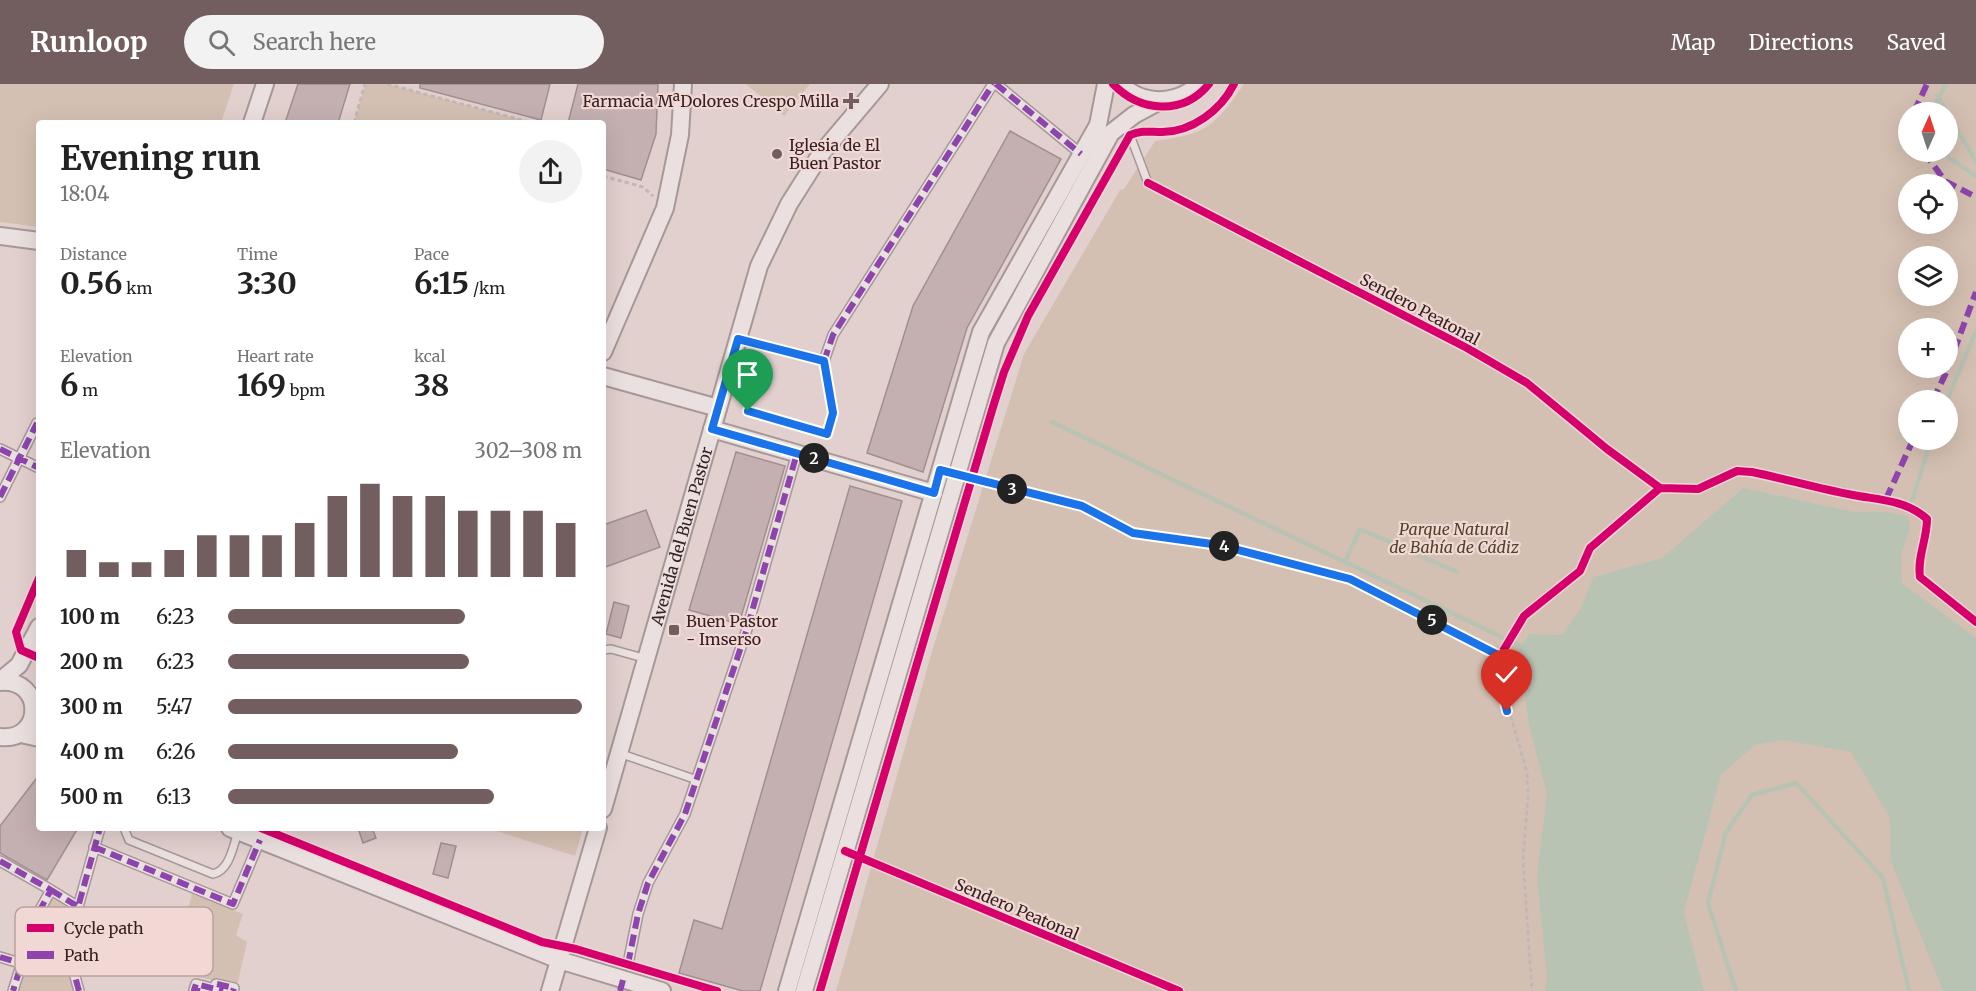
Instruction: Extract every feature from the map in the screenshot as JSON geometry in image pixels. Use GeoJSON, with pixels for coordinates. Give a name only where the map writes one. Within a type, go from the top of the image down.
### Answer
{"type":"FeatureCollection","features":[{"type":"Feature","properties":{"kind":"street"},"geometry":{"type":"LineString","coordinates":[[253,120],[265,84]]}},
{"type":"Feature","properties":{"kind":"street"},"geometry":{"type":"LineString","coordinates":[[606,345],[665,208],[680,135],[683,84]]}},
{"type":"Feature","properties":{"kind":"street","name":"Avenida del Buen Pastor"},"geometry":{"type":"LineString","coordinates":[[606,798],[759,266],[789,204],[820,155],[880,84]]}},
{"type":"Feature","properties":{"kind":"street"},"geometry":{"type":"LineString","coordinates":[[824,361],[833,335],[994,84],[1081,154]]}},
{"type":"Feature","properties":{"kind":"street"},"geometry":{"type":"LineString","coordinates":[[787,991],[981,332],[1098,125],[1106,84]]}},
{"type":"Feature","properties":{"kind":"street"},"geometry":{"type":"LineString","coordinates":[[1120,84],[1139,97],[1160,101]]}},
{"type":"Feature","properties":{"kind":"street"},"geometry":{"type":"LineString","coordinates":[[804,991],[965,476],[996,343],[1112,134],[1122,124],[1160,101],[1181,96],[1200,84]]}},
{"type":"Feature","properties":{"kind":"street"},"geometry":{"type":"LineString","coordinates":[[0,236],[36,241]]}},
{"type":"Feature","properties":{"kind":"street"},"geometry":{"type":"LineString","coordinates":[[606,377],[718,408]]}},
{"type":"Feature","properties":{"kind":"street"},"geometry":{"type":"LineString","coordinates":[[0,496],[36,425]]}},
{"type":"Feature","properties":{"kind":"street"},"geometry":{"type":"LineString","coordinates":[[712,429],[934,493]]}},
{"type":"Feature","properties":{"kind":"street"},"geometry":{"type":"LineString","coordinates":[[0,449],[36,467]]}},
{"type":"Feature","properties":{"kind":"street"},"geometry":{"type":"LineString","coordinates":[[624,978],[638,914],[648,883],[685,814],[747,629],[797,453]]}},
{"type":"Feature","properties":{"kind":"street"},"geometry":{"type":"LineString","coordinates":[[0,682],[19,665],[36,633]]}},
{"type":"Feature","properties":{"kind":"street"},"geometry":{"type":"LineString","coordinates":[[26,689],[24,671],[27,652]]}},
{"type":"Feature","properties":{"kind":"street"},"geometry":{"type":"LineString","coordinates":[[0,682],[13,682],[26,689],[31,696],[36,719],[21,734],[14,737],[0,737]]}},
{"type":"Feature","properties":{"kind":"street"},"geometry":{"type":"LineString","coordinates":[[21,734],[36,737]]}},
{"type":"Feature","properties":{"kind":"street"},"geometry":{"type":"LineString","coordinates":[[0,861],[76,906],[99,831]]}},
{"type":"Feature","properties":{"kind":"street"},"geometry":{"type":"LineString","coordinates":[[237,831],[559,960],[662,991]]}},
{"type":"Feature","properties":{"kind":"street"},"geometry":{"type":"LineString","coordinates":[[550,991],[597,831]]}},
{"type":"Feature","properties":{"kind":"street"},"geometry":{"type":"LineString","coordinates":[[94,847],[233,904],[260,840]]}},
{"type":"Feature","properties":{"kind":"street"},"geometry":{"type":"LineString","coordinates":[[42,907],[51,890]]}},
{"type":"Feature","properties":{"kind":"street"},"geometry":{"type":"LineString","coordinates":[[0,957],[15,962]]}},
{"type":"Feature","properties":{"kind":"street"},"geometry":{"type":"LineString","coordinates":[[13,991],[17,976]]}},
{"type":"Feature","properties":{"kind":"street"},"geometry":{"type":"LineString","coordinates":[[75,976],[79,991]]}},
{"type":"Feature","properties":{"kind":"street"},"geometry":{"type":"LineString","coordinates":[[199,979],[234,988],[233,991]]}},
{"type":"Feature","properties":{"kind":"street"},"geometry":{"type":"LineString","coordinates":[[200,991],[194,990],[196,984],[223,991]]}},
{"type":"Feature","properties":{"kind":"lane"},"geometry":{"type":"LineString","coordinates":[[1122,124],[1130,135],[1148,183]]}},
{"type":"Feature","properties":{"kind":"lane"},"geometry":{"type":"LineString","coordinates":[[738,339],[824,361],[833,413],[827,434],[748,411]]}},
{"type":"Feature","properties":{"kind":"lane"},"geometry":{"type":"LineString","coordinates":[[606,650],[647,659]]}},
{"type":"Feature","properties":{"kind":"lane"},"geometry":{"type":"LineString","coordinates":[[619,753],[697,780]]}},
{"type":"Feature","properties":{"kind":"lane"},"geometry":{"type":"LineString","coordinates":[[125,831],[129,840],[213,874],[225,866],[234,831]]}},
{"type":"Feature","properties":{"kind":"path"},"geometry":{"type":"LineString","coordinates":[[355,120],[365,84]]}},
{"type":"Feature","properties":{"kind":"path"},"geometry":{"type":"LineString","coordinates":[[387,84],[521,120]]}},
{"type":"Feature","properties":{"kind":"path"},"geometry":{"type":"LineString","coordinates":[[606,177],[644,187],[665,208]]}},
{"type":"Feature","properties":{"kind":"path"},"geometry":{"type":"LineString","coordinates":[[965,476],[976,468]]}},
{"type":"Feature","properties":{"kind":"path"},"geometry":{"type":"LineString","coordinates":[[965,476],[970,489]]}},
{"type":"Feature","properties":{"kind":"path"},"geometry":{"type":"LineString","coordinates":[[965,476],[1082,506],[1133,533],[1219,545],[1350,579],[1500,656]]}},
{"type":"Feature","properties":{"kind":"path"},"geometry":{"type":"LineString","coordinates":[[1505,646],[1500,656],[1499,676],[1527,772],[1528,798],[1523,859],[1532,991]]}},
{"type":"Feature","properties":{"kind":"green space"},"geometry":{"type":"Polygon","coordinates":[[[0,84],[234,84],[222,120],[36,120],[36,227],[0,222],[0,84]]]}},
{"type":"Feature","properties":{"kind":"green space"},"geometry":{"type":"Polygon","coordinates":[[[365,84],[387,84],[522,120],[355,120],[365,84]]]}},
{"type":"Feature","properties":{"kind":"green space"},"geometry":{"type":"Polygon","coordinates":[[[746,84],[810,84],[784,116],[746,84]]]}},
{"type":"Feature","properties":{"kind":"green space","name":"Parque Natural de Bahía de Cádiz"},"geometry":{"type":"Polygon","coordinates":[[[1244,84],[1976,84],[1976,991],[836,991],[933,648],[1024,354],[1120,190],[1124,189],[1155,141],[1198,131],[1208,126],[1225,110],[1244,84]]]}},
{"type":"Feature","properties":{"kind":"green space"},"geometry":{"type":"Polygon","coordinates":[[[496,831],[582,831],[575,856],[496,831]]]}},
{"type":"Feature","properties":{"kind":"green space"},"geometry":{"type":"Polygon","coordinates":[[[51,890],[77,906],[77,907],[45,907],[51,890]]]}},
{"type":"Feature","properties":{"kind":"green space"},"geometry":{"type":"Polygon","coordinates":[[[192,893],[243,914],[236,935],[247,942],[237,986],[195,976],[213,976],[213,907],[189,907],[192,893]]]}},
{"type":"Feature","properties":{"kind":"green space"},"geometry":{"type":"Polygon","coordinates":[[[19,976],[77,976],[79,991],[13,991],[19,976]]]}},
{"type":"Feature","properties":{"kind":"shaded area"},"geometry":{"type":"Polygon","coordinates":[[[1743,488],[1854,512],[1887,512],[1908,516],[1910,530],[1901,553],[1902,583],[1976,638],[1976,991],[1943,991],[1891,861],[1890,818],[1851,752],[1784,740],[1755,745],[1721,775],[1684,912],[1704,991],[1545,991],[1547,978],[1537,876],[1547,794],[1529,726],[1519,650],[1529,634],[1562,635],[1581,608],[1593,577],[1662,558],[1743,488]]]}},
{"type":"Feature","properties":{"kind":"building"},"geometry":{"type":"Polygon","coordinates":[[[298,84],[350,84],[339,120],[286,120],[298,84]]]}},
{"type":"Feature","properties":{"kind":"building"},"geometry":{"type":"Polygon","coordinates":[[[420,84],[550,84],[541,120],[420,88],[420,84]]]}},
{"type":"Feature","properties":{"kind":"building"},"geometry":{"type":"Polygon","coordinates":[[[578,84],[658,84],[656,134],[641,180],[606,170],[606,120],[569,120],[578,84]]]}},
{"type":"Feature","properties":{"kind":"building"},"geometry":{"type":"Polygon","coordinates":[[[1010,131],[1061,159],[967,328],[923,472],[867,453],[913,306],[1010,131]]]}},
{"type":"Feature","properties":{"kind":"building"},"geometry":{"type":"Polygon","coordinates":[[[736,452],[785,466],[739,624],[689,610],[736,452]]]}},
{"type":"Feature","properties":{"kind":"building"},"geometry":{"type":"Polygon","coordinates":[[[850,486],[902,501],[760,991],[743,991],[679,973],[694,920],[722,929],[850,486]]]}},
{"type":"Feature","properties":{"kind":"building"},"geometry":{"type":"Polygon","coordinates":[[[646,510],[660,547],[606,567],[606,524],[646,510]]]}},
{"type":"Feature","properties":{"kind":"building"},"geometry":{"type":"Polygon","coordinates":[[[614,602],[629,606],[621,638],[606,634],[614,602]]]}},
{"type":"Feature","properties":{"kind":"building"},"geometry":{"type":"Polygon","coordinates":[[[36,779],[36,831],[76,831],[47,880],[0,853],[0,826],[36,779]]]}},
{"type":"Feature","properties":{"kind":"building"},"geometry":{"type":"Polygon","coordinates":[[[359,831],[373,831],[376,838],[363,843],[359,831]]]}},
{"type":"Feature","properties":{"kind":"building"},"geometry":{"type":"Polygon","coordinates":[[[441,843],[456,846],[448,878],[433,874],[441,843]]]}},
{"type":"Feature","properties":{"kind":"waterway"},"geometry":{"type":"LineString","coordinates":[[1936,102],[1946,84]]}},
{"type":"Feature","properties":{"kind":"waterway"},"geometry":{"type":"LineString","coordinates":[[1938,96],[1976,162]]}},
{"type":"Feature","properties":{"kind":"waterway"},"geometry":{"type":"LineString","coordinates":[[1955,162],[1976,176]]}},
{"type":"Feature","properties":{"kind":"waterway"},"geometry":{"type":"LineString","coordinates":[[1951,390],[1976,331]]}},
{"type":"Feature","properties":{"kind":"waterway"},"geometry":{"type":"LineString","coordinates":[[1052,422],[1504,638]]}},
{"type":"Feature","properties":{"kind":"waterway"},"geometry":{"type":"LineString","coordinates":[[1912,501],[1928,450]]}},
{"type":"Feature","properties":{"kind":"waterway"},"geometry":{"type":"LineString","coordinates":[[1345,562],[1360,529],[1457,572]]}},
{"type":"Feature","properties":{"kind":"waterway"},"geometry":{"type":"LineString","coordinates":[[1516,643],[1523,647]]}},
{"type":"Feature","properties":{"kind":"waterway"},"geometry":{"type":"LineString","coordinates":[[1736,991],[1708,903],[1726,832],[1752,795],[1796,783],[1883,878],[1909,991]]}},
{"type":"Feature","properties":{"kind":"marked path"},"geometry":{"type":"LineString","coordinates":[[824,361],[833,335],[993,84]]}},
{"type":"Feature","properties":{"kind":"marked path"},"geometry":{"type":"LineString","coordinates":[[996,84],[1081,154]]}},
{"type":"Feature","properties":{"kind":"marked path"},"geometry":{"type":"LineString","coordinates":[[1919,102],[1927,84]]}},
{"type":"Feature","properties":{"kind":"marked path"},"geometry":{"type":"LineString","coordinates":[[1931,162],[1945,181],[1976,197]]}},
{"type":"Feature","properties":{"kind":"marked path"},"geometry":{"type":"LineString","coordinates":[[1938,390],[1976,292]]}},
{"type":"Feature","properties":{"kind":"marked path"},"geometry":{"type":"LineString","coordinates":[[0,497],[36,425]]}},
{"type":"Feature","properties":{"kind":"marked path"},"geometry":{"type":"LineString","coordinates":[[0,449],[36,467]]}},
{"type":"Feature","properties":{"kind":"marked path"},"geometry":{"type":"LineString","coordinates":[[1886,499],[1908,450]]}},
{"type":"Feature","properties":{"kind":"marked path"},"geometry":{"type":"LineString","coordinates":[[628,964],[638,914],[648,883],[685,814],[747,629],[797,453]]}},
{"type":"Feature","properties":{"kind":"marked path"},"geometry":{"type":"LineString","coordinates":[[78,907],[99,831]]}},
{"type":"Feature","properties":{"kind":"marked path"},"geometry":{"type":"LineString","coordinates":[[94,847],[233,904],[260,840]]}},
{"type":"Feature","properties":{"kind":"marked path"},"geometry":{"type":"LineString","coordinates":[[0,861],[51,890],[42,907]]}},
{"type":"Feature","properties":{"kind":"marked path"},"geometry":{"type":"LineString","coordinates":[[51,890],[77,906]]}},
{"type":"Feature","properties":{"kind":"marked path"},"geometry":{"type":"LineString","coordinates":[[0,957],[15,962]]}},
{"type":"Feature","properties":{"kind":"marked path"},"geometry":{"type":"LineString","coordinates":[[13,991],[18,976]]}},
{"type":"Feature","properties":{"kind":"marked path"},"geometry":{"type":"LineString","coordinates":[[75,976],[79,991]]}},
{"type":"Feature","properties":{"kind":"marked path"},"geometry":{"type":"LineString","coordinates":[[620,991],[623,980]]}},
{"type":"Feature","properties":{"kind":"marked path"},"geometry":{"type":"LineString","coordinates":[[200,991],[194,990],[196,984],[223,991]]}},
{"type":"Feature","properties":{"kind":"marked path"},"geometry":{"type":"LineString","coordinates":[[217,984],[234,988],[233,991]]}},
{"type":"Feature","properties":{"kind":"cycle path"},"geometry":{"type":"LineString","coordinates":[[1113,84],[1136,100],[1148,105],[1161,106],[1187,101],[1209,84]]}},
{"type":"Feature","properties":{"kind":"cycle path"},"geometry":{"type":"LineString","coordinates":[[820,991],[993,407],[1004,372],[1028,316],[1130,135],[1142,132],[1173,131],[1195,124],[1213,111],[1234,84]]}},
{"type":"Feature","properties":{"kind":"cycle path","name":"Sendero Peatonal"},"geometry":{"type":"LineString","coordinates":[[1148,183],[1467,348],[1527,383],[1607,449],[1660,488]]}},
{"type":"Feature","properties":{"kind":"cycle path"},"geometry":{"type":"LineString","coordinates":[[1500,656],[1524,616],[1580,571],[1590,548],[1660,488],[1698,489],[1737,471],[1752,472],[1840,493],[1901,504],[1919,513],[1927,519],[1919,570],[1920,577],[1976,622]]}},
{"type":"Feature","properties":{"kind":"cycle path"},"geometry":{"type":"LineString","coordinates":[[36,585],[16,632],[21,650],[36,657]]}},
{"type":"Feature","properties":{"kind":"cycle path"},"geometry":{"type":"LineString","coordinates":[[268,831],[542,942],[576,949],[717,991]]}},
{"type":"Feature","properties":{"kind":"cycle path","name":"Sendero Peatonal"},"geometry":{"type":"LineString","coordinates":[[845,851],[1179,991]]}},
{"type":"Feature","properties":{"kind":"place","name":"Farmacia MªDolores Crespo Milla"},"geometry":{"type":"Point","coordinates":[851,101]}},
{"type":"Feature","properties":{"kind":"place","name":"Iglesia de El Buen Pastor"},"geometry":{"type":"Point","coordinates":[777,154]}},
{"type":"Feature","properties":{"kind":"place","name":"Buen Pastor - Imserso"},"geometry":{"type":"Point","coordinates":[674,630]}},
{"type":"Feature","properties":{"kind":"route"},"geometry":{"type":"LineString","coordinates":[[748,411],[827,434],[833,413],[824,361],[738,339],[712,429],[934,493],[940,470],[1082,506],[1133,533],[1219,545],[1350,579],[1500,656],[1499,676],[1507,711]]}}]}
